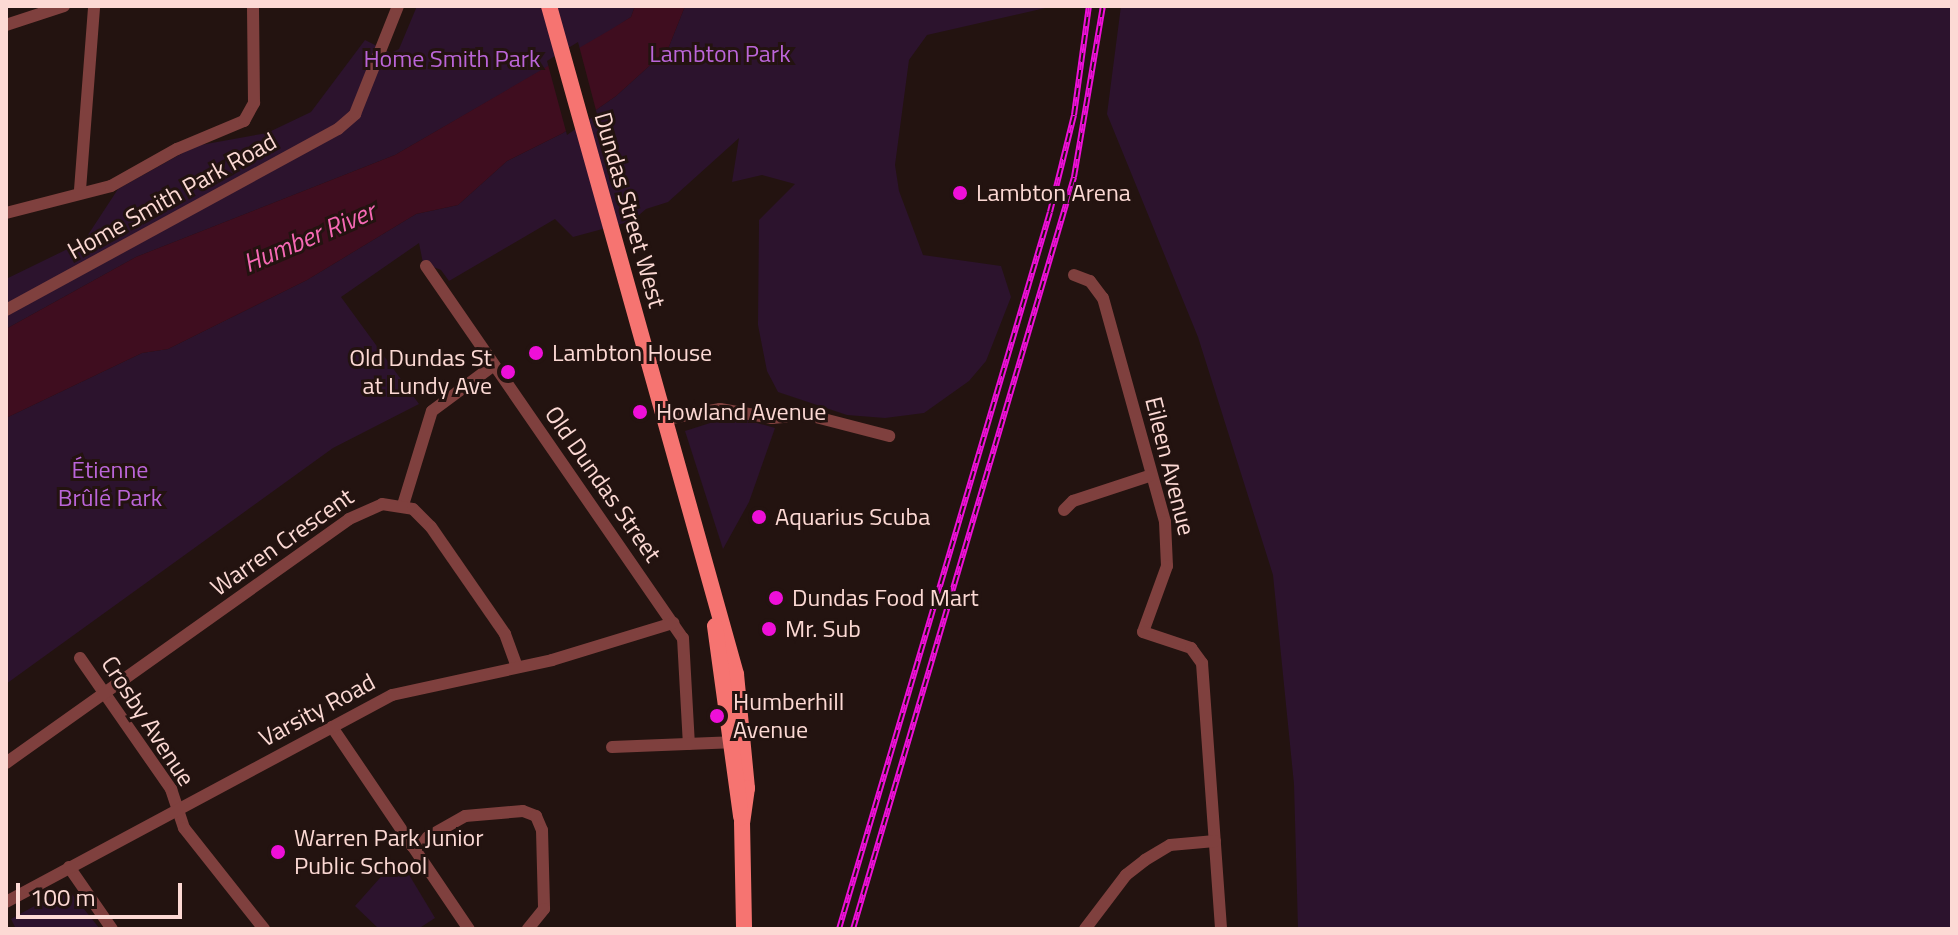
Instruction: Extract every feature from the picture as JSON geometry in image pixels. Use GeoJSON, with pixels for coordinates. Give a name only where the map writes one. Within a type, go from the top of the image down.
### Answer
{"type":"FeatureCollection","features":[{"type":"Feature","properties":{"kind":"main road","name":"Dundas Street West"},"geometry":{"type":"LineString","coordinates":[[549,6],[666,419],[715,612],[737,742],[744,929]]}},
{"type":"Feature","properties":{"kind":"street"},"geometry":{"type":"LineString","coordinates":[[6,25],[64,6]]}},
{"type":"Feature","properties":{"kind":"street"},"geometry":{"type":"LineString","coordinates":[[80,190],[94,6]]}},
{"type":"Feature","properties":{"kind":"street"},"geometry":{"type":"LineString","coordinates":[[6,213],[80,190],[111,186],[177,149],[234,127],[249,114],[254,103],[253,6]]}},
{"type":"Feature","properties":{"kind":"street","name":"Home Smith Park Road"},"geometry":{"type":"LineString","coordinates":[[6,310],[318,141],[355,114],[398,6]]}},
{"type":"Feature","properties":{"kind":"street","name":"Old Dundas Street"},"geometry":{"type":"LineString","coordinates":[[426,266],[673,623],[687,656],[689,744]]}},
{"type":"Feature","properties":{"kind":"street","name":"Eileen Avenue"},"geometry":{"type":"LineString","coordinates":[[1074,275],[1090,281],[1103,298],[1169,549],[1143,632],[1199,655],[1221,929]]}},
{"type":"Feature","properties":{"kind":"street"},"geometry":{"type":"LineString","coordinates":[[494,365],[432,411],[403,505],[437,533],[505,634],[517,667]]}},
{"type":"Feature","properties":{"kind":"street"},"geometry":{"type":"LineString","coordinates":[[666,419],[720,409],[772,418],[808,415],[889,436]]}},
{"type":"Feature","properties":{"kind":"street"},"geometry":{"type":"LineString","coordinates":[[1064,510],[1073,501],[1149,476]]}},
{"type":"Feature","properties":{"kind":"street","name":"Warren Crescent"},"geometry":{"type":"LineString","coordinates":[[6,763],[106,695],[362,510],[403,505]]}},
{"type":"Feature","properties":{"kind":"street","name":"Varsity Road"},"geometry":{"type":"LineString","coordinates":[[6,902],[392,695],[517,667],[673,623]]}},
{"type":"Feature","properties":{"kind":"street","name":"Crosby Avenue"},"geometry":{"type":"LineString","coordinates":[[80,658],[171,789],[184,828],[264,929]]}},
{"type":"Feature","properties":{"kind":"street"},"geometry":{"type":"LineString","coordinates":[[332,727],[469,929]]}},
{"type":"Feature","properties":{"kind":"street"},"geometry":{"type":"LineString","coordinates":[[612,747],[737,742]]}},
{"type":"Feature","properties":{"kind":"street"},"geometry":{"type":"LineString","coordinates":[[412,846],[465,816],[523,811],[536,816],[542,830],[544,909],[528,929]]}},
{"type":"Feature","properties":{"kind":"street"},"geometry":{"type":"LineString","coordinates":[[1085,929],[1126,875],[1145,860],[1170,845],[1215,841]]}},
{"type":"Feature","properties":{"kind":"street"},"geometry":{"type":"LineString","coordinates":[[69,867],[112,929]]}},
{"type":"Feature","properties":{"kind":"green space","name":"Home Smith Park"},"geometry":{"type":"Polygon","coordinates":[[[417,6],[635,6],[631,17],[610,31],[395,155],[136,257],[6,329],[6,279],[84,241],[118,189],[195,146],[267,133],[311,112],[365,40],[391,53],[399,49],[417,6]]]}},
{"type":"Feature","properties":{"kind":"green space"},"geometry":{"type":"Polygon","coordinates":[[[685,6],[1054,6],[927,35],[909,60],[895,165],[899,191],[923,255],[1001,266],[1011,297],[986,361],[969,381],[924,413],[885,418],[847,415],[778,392],[767,371],[758,325],[759,220],[795,184],[762,175],[732,182],[739,138],[668,202],[646,209],[632,221],[573,237],[555,219],[449,281],[441,270],[423,263],[419,243],[341,297],[419,404],[333,448],[6,684],[6,418],[142,353],[168,349],[307,280],[416,214],[458,205],[507,161],[563,133],[616,96],[668,49],[685,6]]]}},
{"type":"Feature","properties":{"kind":"green space"},"geometry":{"type":"Polygon","coordinates":[[[1121,6],[1952,6],[1952,929],[1298,929],[1294,784],[1273,575],[1198,337],[1107,114],[1121,6]]]}},
{"type":"Feature","properties":{"kind":"green space"},"geometry":{"type":"Polygon","coordinates":[[[732,416],[775,428],[749,502],[723,549],[685,431],[732,416]]]}},
{"type":"Feature","properties":{"kind":"green space"},"geometry":{"type":"Polygon","coordinates":[[[395,861],[402,863],[435,918],[418,929],[379,929],[355,906],[395,861]]]}},
{"type":"Feature","properties":{"kind":"green space"},"geometry":{"type":"Polygon","coordinates":[[[67,888],[100,929],[16,929],[11,919],[67,888]]]}},
{"type":"Feature","properties":{"kind":"water","name":"Humber River"},"geometry":{"type":"Polygon","coordinates":[[[635,6],[685,6],[668,49],[616,96],[563,133],[507,161],[458,205],[416,214],[307,280],[168,349],[142,353],[6,418],[6,329],[136,257],[395,155],[631,17],[635,6]]]}},
{"type":"Feature","properties":{"kind":"pier"},"geometry":{"type":"Polygon","coordinates":[[[578,42],[597,114],[567,135],[547,61],[578,42]]]}},
{"type":"Feature","properties":{"kind":"railway"},"geometry":{"type":"LineString","coordinates":[[839,929],[1050,212],[1074,115],[1089,6]]}},
{"type":"Feature","properties":{"kind":"railway"},"geometry":{"type":"LineString","coordinates":[[853,929],[1074,177],[1103,6]]}},
{"type":"Feature","properties":{"kind":"place","name":"Lambton Arena"},"geometry":{"type":"Point","coordinates":[960,193]}},
{"type":"Feature","properties":{"kind":"place","name":"Lambton House"},"geometry":{"type":"Point","coordinates":[536,353]}},
{"type":"Feature","properties":{"kind":"place","name":"Old Dundas St at Lundy Ave"},"geometry":{"type":"Point","coordinates":[508,372]}},
{"type":"Feature","properties":{"kind":"place","name":"Howland Avenue"},"geometry":{"type":"Point","coordinates":[640,412]}},
{"type":"Feature","properties":{"kind":"place","name":"Aquarius Scuba"},"geometry":{"type":"Point","coordinates":[759,517]}},
{"type":"Feature","properties":{"kind":"place","name":"Dundas Food Mart"},"geometry":{"type":"Point","coordinates":[776,598]}},
{"type":"Feature","properties":{"kind":"place","name":"Mr. Sub"},"geometry":{"type":"Point","coordinates":[769,629]}},
{"type":"Feature","properties":{"kind":"place","name":"Humberhill Avenue"},"geometry":{"type":"Point","coordinates":[717,716]}},
{"type":"Feature","properties":{"kind":"place","name":"Warren Park Junior Public School"},"geometry":{"type":"Point","coordinates":[278,852]}},
{"type":"Feature","properties":{"kind":"park label","name":"Lambton Park"},"geometry":{"type":"Point","coordinates":[720,54]}},
{"type":"Feature","properties":{"kind":"park label","name":"Étienne Brûlé Park"},"geometry":{"type":"Point","coordinates":[110,484]}}]}
